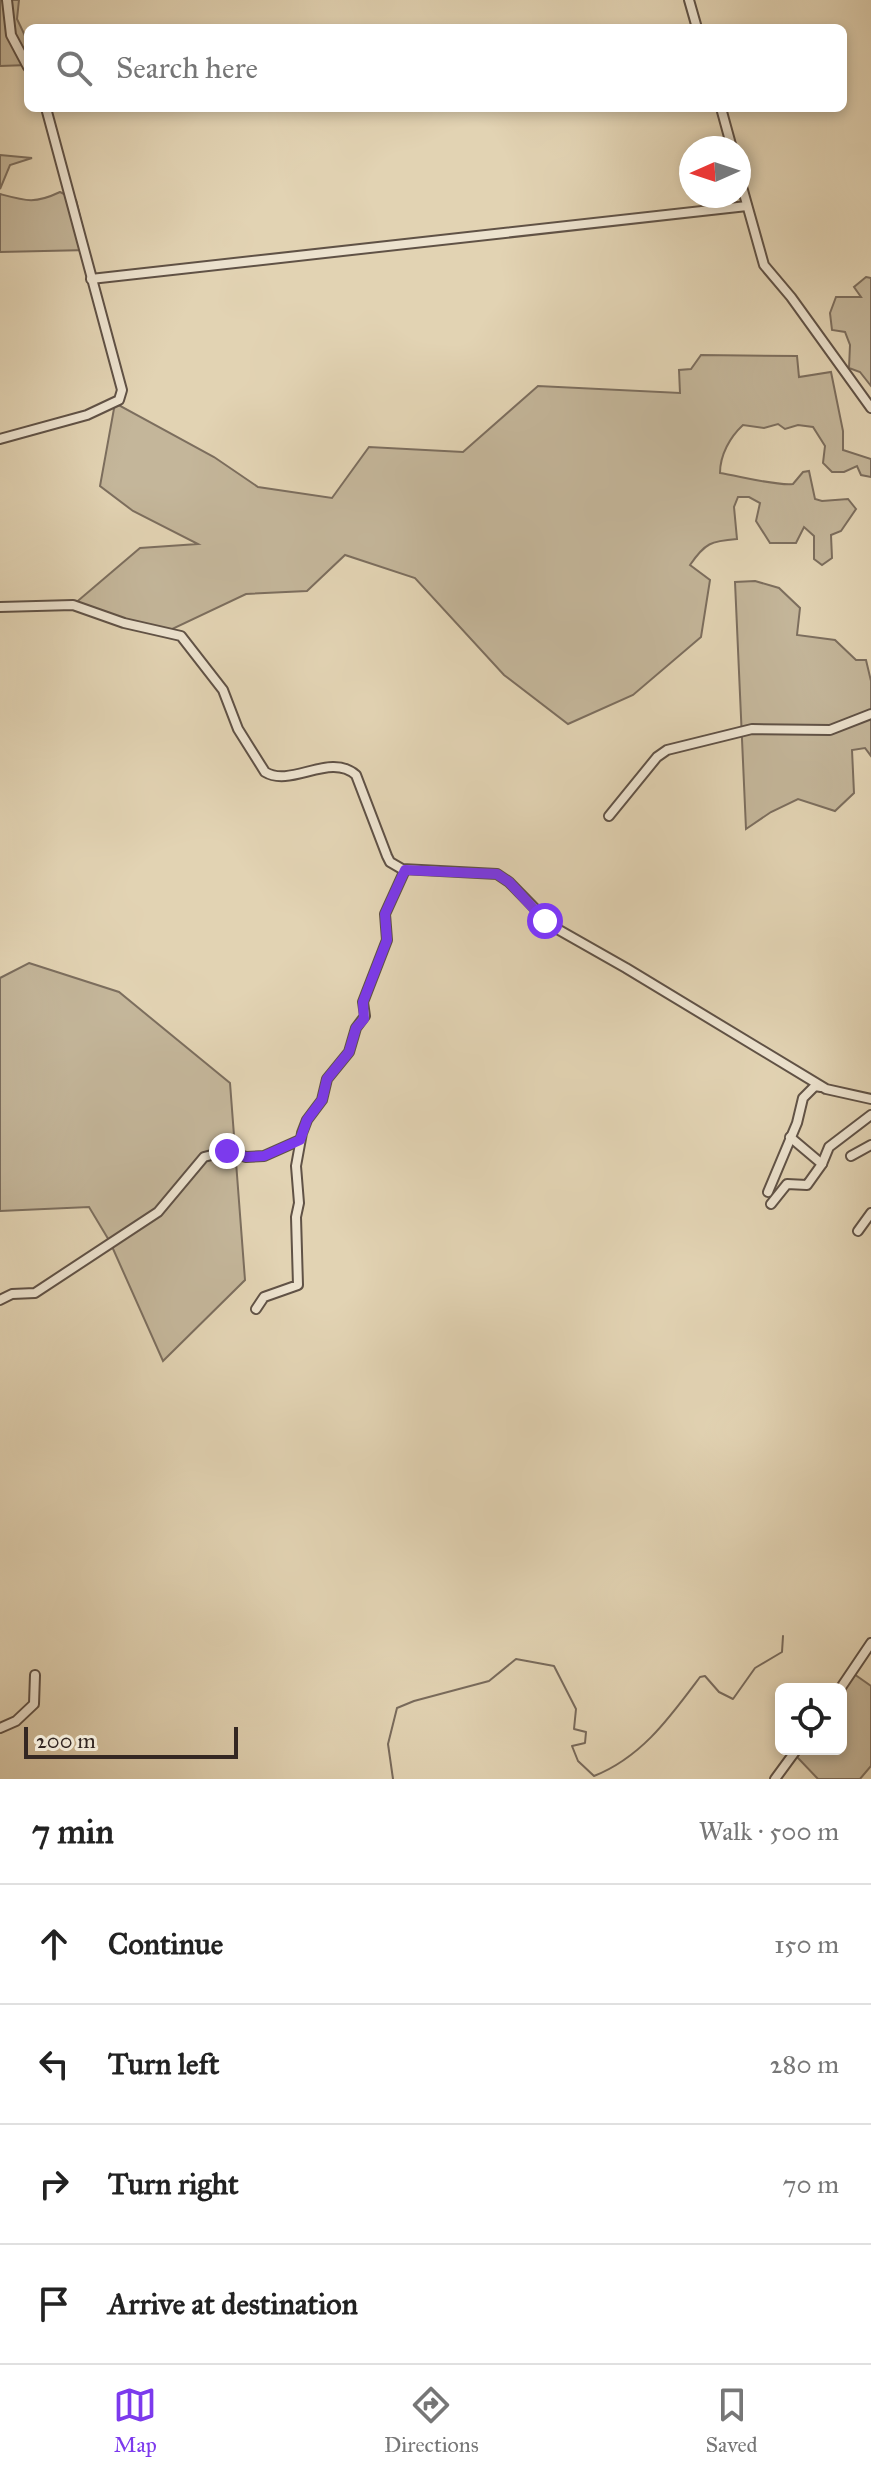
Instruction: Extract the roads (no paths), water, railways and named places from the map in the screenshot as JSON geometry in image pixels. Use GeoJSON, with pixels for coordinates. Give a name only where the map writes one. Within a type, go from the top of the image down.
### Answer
{"type":"FeatureCollection","features":[{"type":"Feature","properties":{"kind":"street"},"geometry":{"type":"LineString","coordinates":[[7,0],[11,35],[24,59]]}},
{"type":"Feature","properties":{"kind":"street"},"geometry":{"type":"LineString","coordinates":[[689,0],[696,24]]}},
{"type":"Feature","properties":{"kind":"street"},"geometry":{"type":"LineString","coordinates":[[0,439],[87,415],[120,398],[121,385],[47,112]]}},
{"type":"Feature","properties":{"kind":"street"},"geometry":{"type":"LineString","coordinates":[[722,112],[729,136]]}},
{"type":"Feature","properties":{"kind":"street"},"geometry":{"type":"LineString","coordinates":[[91,279],[729,208]]}},
{"type":"Feature","properties":{"kind":"street"},"geometry":{"type":"LineString","coordinates":[[748,208],[764,265],[791,297],[871,408]]}},
{"type":"Feature","properties":{"kind":"street"},"geometry":{"type":"LineString","coordinates":[[0,607],[73,605],[124,623],[181,636],[223,690],[238,729],[262,769],[275,777],[319,768],[352,771],[387,856],[394,864],[405,870],[497,874],[509,882],[552,926],[826,1089]]}},
{"type":"Feature","properties":{"kind":"street"},"geometry":{"type":"LineString","coordinates":[[609,816],[657,757],[667,750],[752,729],[830,730],[871,714]]}},
{"type":"Feature","properties":{"kind":"street"},"geometry":{"type":"LineString","coordinates":[[256,1309],[264,1297],[298,1285],[296,1166],[300,1140],[307,1120],[322,1100],[327,1079],[349,1052],[356,1028],[364,1019],[363,1002],[387,940],[385,914],[405,870]]}},
{"type":"Feature","properties":{"kind":"street"},"geometry":{"type":"LineString","coordinates":[[768,1192],[803,1098],[815,1086],[871,1099]]}},
{"type":"Feature","properties":{"kind":"street"},"geometry":{"type":"LineString","coordinates":[[771,1204],[787,1184],[807,1185],[822,1164],[829,1147],[871,1115]]}},
{"type":"Feature","properties":{"kind":"street"},"geometry":{"type":"LineString","coordinates":[[790,1137],[822,1164]]}},
{"type":"Feature","properties":{"kind":"street"},"geometry":{"type":"LineString","coordinates":[[0,1300],[12,1294],[35,1293],[88,1255],[155,1214],[204,1157],[227,1151],[246,1157],[264,1156],[300,1140]]}},
{"type":"Feature","properties":{"kind":"street"},"geometry":{"type":"LineString","coordinates":[[851,1156],[871,1145]]}},
{"type":"Feature","properties":{"kind":"street"},"geometry":{"type":"LineString","coordinates":[[858,1231],[871,1213]]}},
{"type":"Feature","properties":{"kind":"street"},"geometry":{"type":"LineString","coordinates":[[844,1683],[871,1643]]}},
{"type":"Feature","properties":{"kind":"street"},"geometry":{"type":"LineString","coordinates":[[0,1728],[16,1721],[34,1704],[35,1675]]}},
{"type":"Feature","properties":{"kind":"street"},"geometry":{"type":"LineString","coordinates":[[775,1779],[793,1755]]}},
{"type":"Feature","properties":{"kind":"waterway"},"geometry":{"type":"LineString","coordinates":[[393,1779],[388,1744],[397,1708],[489,1681],[516,1659],[554,1666],[576,1709],[574,1729],[586,1732],[585,1743],[572,1746],[578,1761],[594,1776],[641,1747],[700,1677],[705,1676],[719,1692],[733,1699],[755,1668],[782,1652],[783,1636]]}}]}
